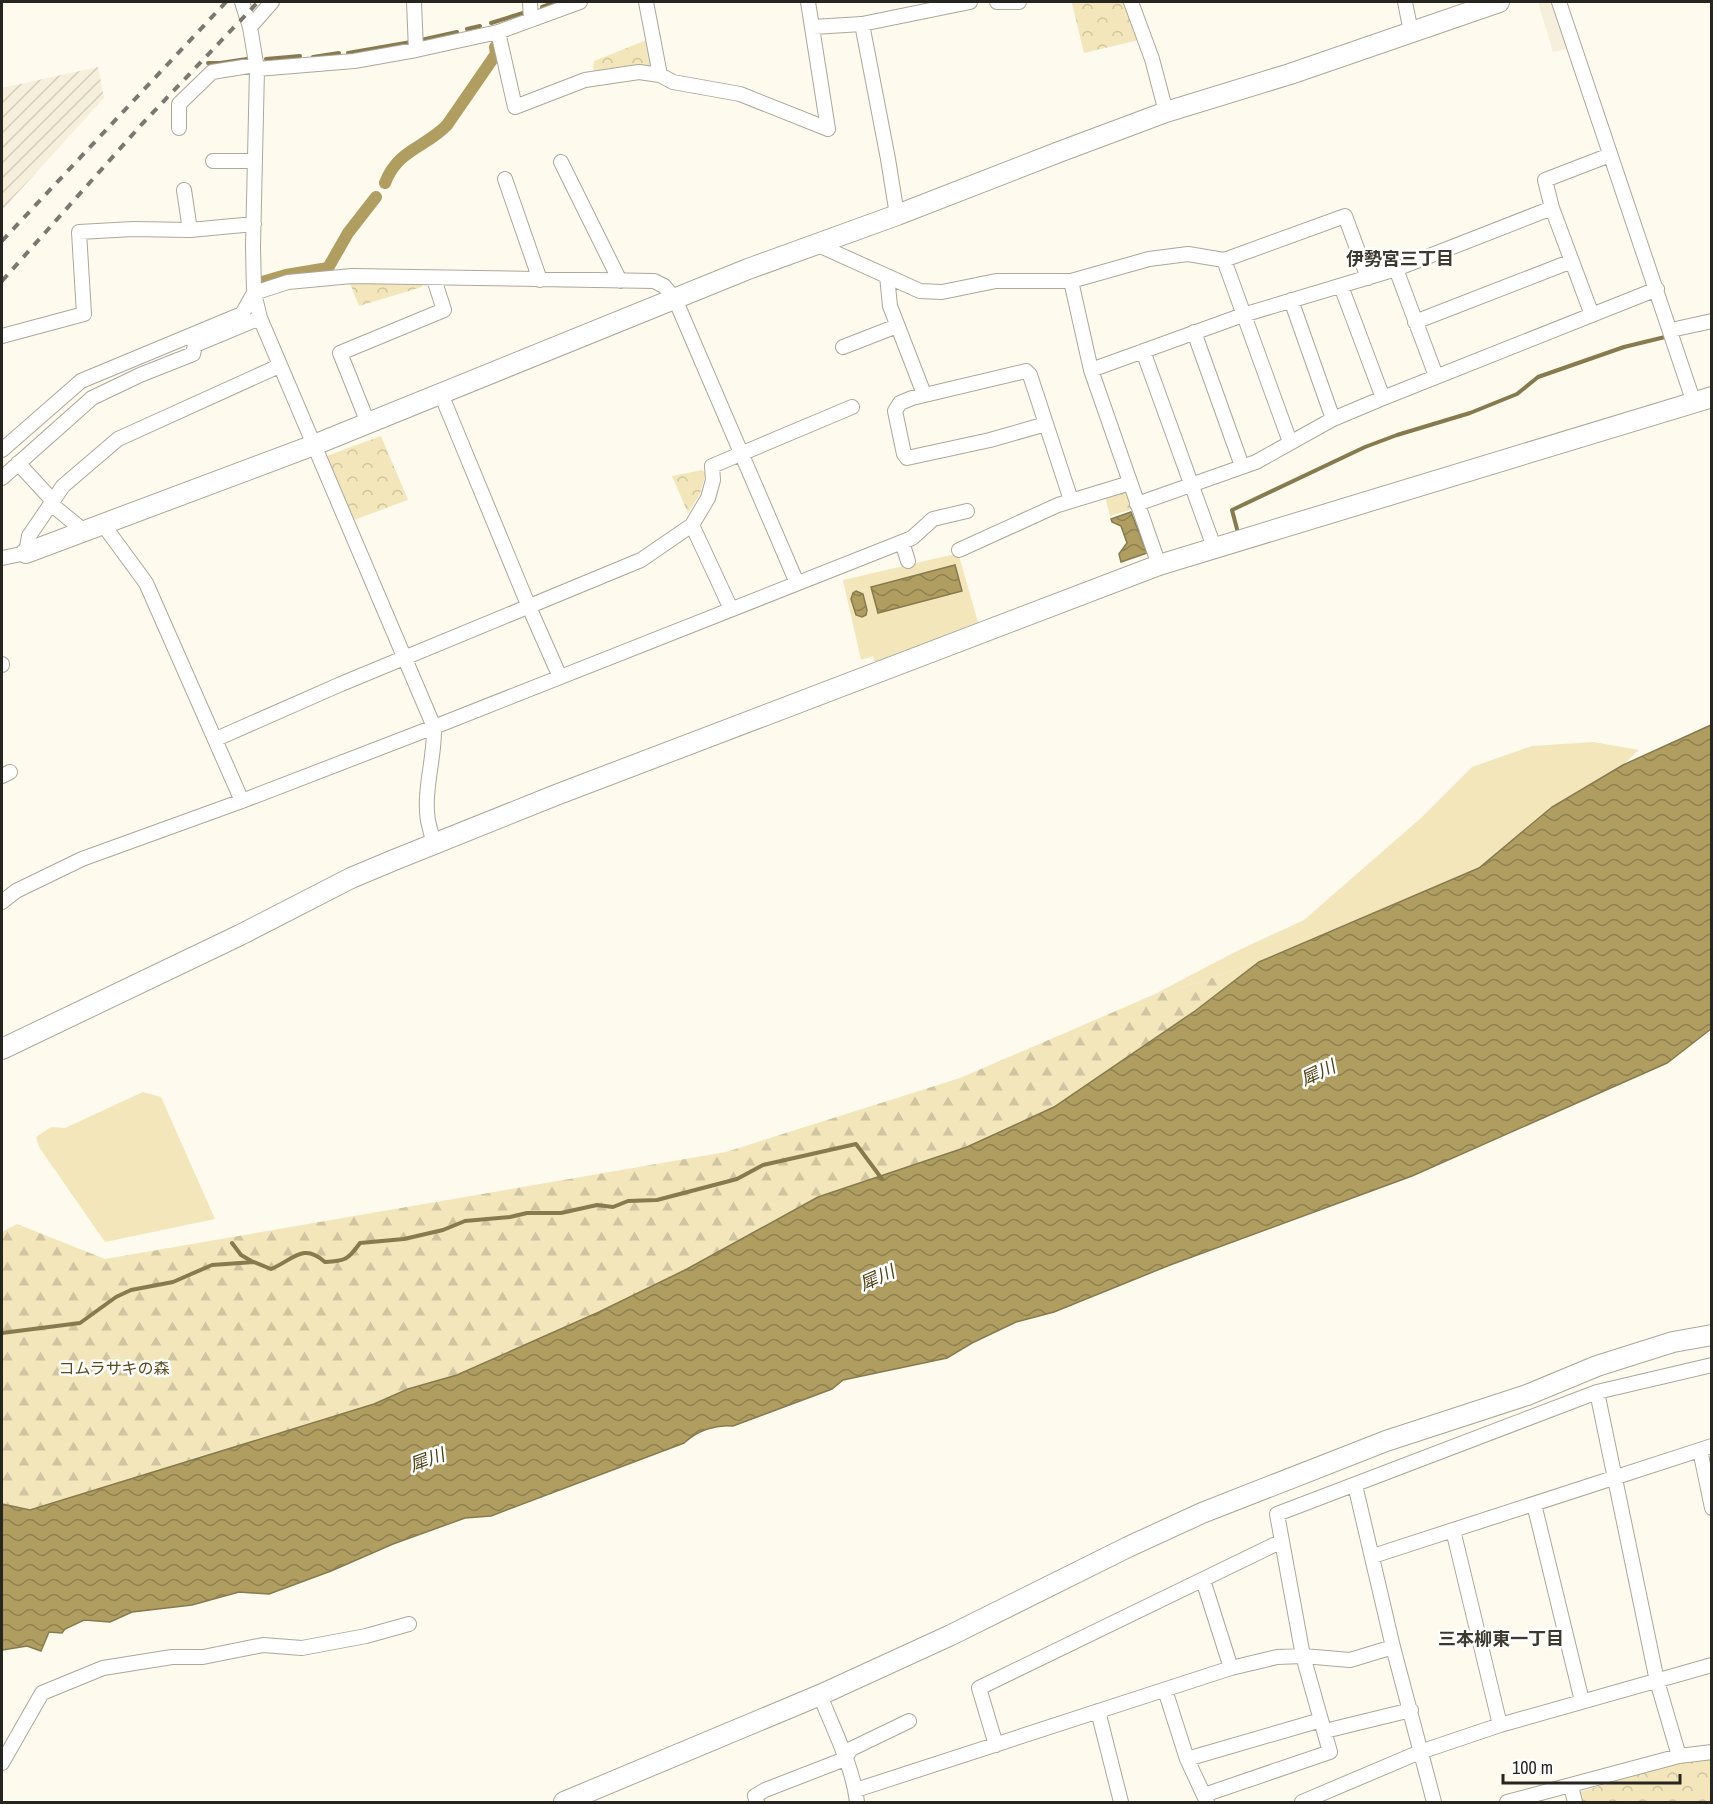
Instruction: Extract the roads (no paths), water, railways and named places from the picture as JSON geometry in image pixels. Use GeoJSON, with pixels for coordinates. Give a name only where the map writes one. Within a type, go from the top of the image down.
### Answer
{"type":"FeatureCollection","features":[{"type":"Feature","properties":{"kind":"street"},"geometry":{"type":"LineString","coordinates":[[242,2],[250,27],[256,67],[254,293],[260,318],[279,366],[434,727],[428,793],[428,820],[434,844]]}},
{"type":"Feature","properties":{"kind":"street"},"geometry":{"type":"LineString","coordinates":[[250,27],[272,2]]}},
{"type":"Feature","properties":{"kind":"street"},"geometry":{"type":"LineString","coordinates":[[414,2],[416,50]]}},
{"type":"Feature","properties":{"kind":"street"},"geometry":{"type":"LineString","coordinates":[[530,2],[531,20]]}},
{"type":"Feature","properties":{"kind":"street"},"geometry":{"type":"LineString","coordinates":[[179,128],[179,104],[212,72],[256,67],[354,62],[498,32],[580,2]]}},
{"type":"Feature","properties":{"kind":"street"},"geometry":{"type":"LineString","coordinates":[[646,2],[660,75]]}},
{"type":"Feature","properties":{"kind":"street"},"geometry":{"type":"LineString","coordinates":[[498,32],[501,54],[515,107],[585,80],[639,72],[660,75],[673,82],[740,94],[828,129],[808,2]]}},
{"type":"Feature","properties":{"kind":"street"},"geometry":{"type":"LineString","coordinates":[[813,27],[862,24],[970,2]]}},
{"type":"Feature","properties":{"kind":"street"},"geometry":{"type":"LineString","coordinates":[[997,2],[1019,2]]}},
{"type":"Feature","properties":{"kind":"street"},"geometry":{"type":"LineString","coordinates":[[1131,2],[1152,59],[1167,112]]}},
{"type":"Feature","properties":{"kind":"street"},"geometry":{"type":"LineString","coordinates":[[1405,2],[1411,32]]}},
{"type":"Feature","properties":{"kind":"street"},"geometry":{"type":"LineString","coordinates":[[2,558],[26,553],[314,446],[675,299],[1167,112],[1290,74],[1499,2]]}},
{"type":"Feature","properties":{"kind":"street"},"geometry":{"type":"LineString","coordinates":[[2,1049],[240,935],[351,878],[556,795],[1159,565],[1703,400],[1671,330],[1559,2]]}},
{"type":"Feature","properties":{"kind":"street"},"geometry":{"type":"LineString","coordinates":[[862,24],[897,215]]}},
{"type":"Feature","properties":{"kind":"street"},"geometry":{"type":"LineString","coordinates":[[1592,315],[1552,208],[1545,180],[1610,155]]}},
{"type":"Feature","properties":{"kind":"street"},"geometry":{"type":"LineString","coordinates":[[213,161],[255,161]]}},
{"type":"Feature","properties":{"kind":"street"},"geometry":{"type":"LineString","coordinates":[[561,162],[620,281]]}},
{"type":"Feature","properties":{"kind":"street"},"geometry":{"type":"LineString","coordinates":[[505,179],[540,280]]}},
{"type":"Feature","properties":{"kind":"street"},"geometry":{"type":"LineString","coordinates":[[184,190],[190,230]]}},
{"type":"Feature","properties":{"kind":"street"},"geometry":{"type":"LineString","coordinates":[[1091,370],[1243,315],[1396,269],[1552,208]]}},
{"type":"Feature","properties":{"kind":"street"},"geometry":{"type":"LineString","coordinates":[[816,244],[920,291],[942,292],[996,280],[1071,281],[1149,259],[1188,254],[1224,260],[1346,216],[1368,278]]}},
{"type":"Feature","properties":{"kind":"street"},"geometry":{"type":"LineString","coordinates":[[2,336],[84,314],[80,232],[133,229],[190,230],[254,224]]}},
{"type":"Feature","properties":{"kind":"street"},"geometry":{"type":"LineString","coordinates":[[1224,260],[1290,442]]}},
{"type":"Feature","properties":{"kind":"street"},"geometry":{"type":"LineString","coordinates":[[1415,322],[1572,261]]}},
{"type":"Feature","properties":{"kind":"street"},"geometry":{"type":"LineString","coordinates":[[1396,269],[1436,376]]}},
{"type":"Feature","properties":{"kind":"street"},"geometry":{"type":"LineString","coordinates":[[2,450],[81,381],[242,314],[254,293],[288,282],[352,276],[654,281],[664,286],[675,299],[797,583]]}},
{"type":"Feature","properties":{"kind":"street"},"geometry":{"type":"LineString","coordinates":[[887,276],[890,306],[924,394]]}},
{"type":"Feature","properties":{"kind":"street"},"geometry":{"type":"LineString","coordinates":[[368,423],[340,353],[444,310],[434,279]]}},
{"type":"Feature","properties":{"kind":"street"},"geometry":{"type":"LineString","coordinates":[[1071,281],[1091,370],[1159,565]]}},
{"type":"Feature","properties":{"kind":"street"},"geometry":{"type":"LineString","coordinates":[[1341,286],[1383,398]]}},
{"type":"Feature","properties":{"kind":"street"},"geometry":{"type":"LineString","coordinates":[[1137,504],[1256,462],[1333,419],[1657,289]]}},
{"type":"Feature","properties":{"kind":"street"},"geometry":{"type":"LineString","coordinates":[[1292,300],[1333,419]]}},
{"type":"Feature","properties":{"kind":"street"},"geometry":{"type":"LineString","coordinates":[[2,478],[92,398],[192,354],[195,345],[260,318]]}},
{"type":"Feature","properties":{"kind":"street"},"geometry":{"type":"LineString","coordinates":[[1671,330],[1712,321]]}},
{"type":"Feature","properties":{"kind":"street"},"geometry":{"type":"LineString","coordinates":[[843,347],[897,326]]}},
{"type":"Feature","properties":{"kind":"street"},"geometry":{"type":"LineString","coordinates":[[1194,332],[1242,466]]}},
{"type":"Feature","properties":{"kind":"street"},"geometry":{"type":"LineString","coordinates":[[1143,351],[1214,547]]}},
{"type":"Feature","properties":{"kind":"street"},"geometry":{"type":"LineString","coordinates":[[26,553],[29,536],[63,486],[118,439],[279,366]]}},
{"type":"Feature","properties":{"kind":"street"},"geometry":{"type":"LineString","coordinates":[[1046,424],[990,440],[907,458],[904,454],[895,411],[900,403],[924,394],[1026,371],[1030,375],[1072,500]]}},
{"type":"Feature","properties":{"kind":"street"},"geometry":{"type":"LineString","coordinates":[[441,393],[560,677]]}},
{"type":"Feature","properties":{"kind":"street"},"geometry":{"type":"LineString","coordinates":[[216,739],[405,657],[641,560],[692,525],[708,498],[713,480],[711,466],[852,407]]}},
{"type":"Feature","properties":{"kind":"street"},"geometry":{"type":"LineString","coordinates":[[18,463],[52,502],[84,531]]}},
{"type":"Feature","properties":{"kind":"street"},"geometry":{"type":"LineString","coordinates":[[959,550],[1072,500],[1130,483]]}},
{"type":"Feature","properties":{"kind":"street"},"geometry":{"type":"LineString","coordinates":[[2,902],[16,891],[81,859],[242,801],[434,727],[912,538],[933,519],[967,511]]}},
{"type":"Feature","properties":{"kind":"street"},"geometry":{"type":"LineString","coordinates":[[102,523],[146,583],[242,801]]}},
{"type":"Feature","properties":{"kind":"street"},"geometry":{"type":"LineString","coordinates":[[692,525],[731,609]]}},
{"type":"Feature","properties":{"kind":"street"},"geometry":{"type":"LineString","coordinates":[[902,542],[908,561]]}},
{"type":"Feature","properties":{"kind":"street"},"geometry":{"type":"LineString","coordinates":[[564,1803],[820,1695],[951,1635],[1128,1547],[1285,1480],[1386,1441],[1527,1395],[1597,1366],[1673,1342],[1712,1335]]}},
{"type":"Feature","properties":{"kind":"street"},"geometry":{"type":"LineString","coordinates":[[1165,1690],[1187,1759],[1205,1799],[1330,1752],[1304,1656],[1277,1514],[1597,1392],[1712,1365]]}},
{"type":"Feature","properties":{"kind":"street"},"geometry":{"type":"LineString","coordinates":[[1597,1392],[1657,1681],[1679,1756]]}},
{"type":"Feature","properties":{"kind":"street"},"geometry":{"type":"LineString","coordinates":[[1373,1556],[1706,1448],[1712,1508]]}},
{"type":"Feature","properties":{"kind":"street"},"geometry":{"type":"LineString","coordinates":[[1355,1485],[1393,1647],[1434,1803]]}},
{"type":"Feature","properties":{"kind":"street"},"geometry":{"type":"LineString","coordinates":[[1534,1504],[1582,1701]]}},
{"type":"Feature","properties":{"kind":"street"},"geometry":{"type":"LineString","coordinates":[[1453,1530],[1500,1725]]}},
{"type":"Feature","properties":{"kind":"street"},"geometry":{"type":"LineString","coordinates":[[996,1745],[979,1688],[1282,1541]]}},
{"type":"Feature","properties":{"kind":"street"},"geometry":{"type":"LineString","coordinates":[[1203,1580],[1231,1668]]}},
{"type":"Feature","properties":{"kind":"street"},"geometry":{"type":"LineString","coordinates":[[2,1762],[42,1693],[103,1668],[171,1658],[203,1657],[263,1645],[302,1648],[366,1636],[409,1624]]}},
{"type":"Feature","properties":{"kind":"street"},"geometry":{"type":"LineString","coordinates":[[820,1695],[845,1759],[856,1796],[996,1745],[1231,1668],[1277,1657],[1304,1656],[1350,1660],[1393,1647]]}},
{"type":"Feature","properties":{"kind":"street"},"geometry":{"type":"LineString","coordinates":[[1302,1803],[1420,1752],[1500,1725],[1712,1665]]}},
{"type":"Feature","properties":{"kind":"street"},"geometry":{"type":"LineString","coordinates":[[1187,1759],[1323,1725],[1411,1710]]}},
{"type":"Feature","properties":{"kind":"street"},"geometry":{"type":"LineString","coordinates":[[1098,1711],[1121,1803]]}},
{"type":"Feature","properties":{"kind":"street"},"geometry":{"type":"LineString","coordinates":[[757,1803],[755,1796],[765,1790],[845,1759],[851,1749],[909,1721]]}},
{"type":"Feature","properties":{"kind":"street"},"geometry":{"type":"LineString","coordinates":[[1507,1803],[1679,1756],[1712,1752]]}},
{"type":"Feature","properties":{"kind":"street"},"geometry":{"type":"LineString","coordinates":[[1571,1786],[1575,1803]]}},
{"type":"Feature","properties":{"kind":"water"},"geometry":{"type":"Polygon","coordinates":[[[1131,512],[1147,553],[1121,562],[1119,554],[1127,543],[1121,526],[1112,522],[1111,519],[1131,512]]]}},
{"type":"Feature","properties":{"kind":"water"},"geometry":{"type":"Polygon","coordinates":[[[955,565],[962,591],[878,613],[871,587],[955,565]]]}},
{"type":"Feature","properties":{"kind":"water"},"geometry":{"type":"Polygon","coordinates":[[[856,591],[863,594],[867,610],[866,615],[862,617],[856,615],[851,599],[856,591]]]}},
{"type":"Feature","properties":{"kind":"water","name":"犀川"},"geometry":{"type":"Polygon","coordinates":[[[1711,725],[1711,1029],[1667,1063],[1412,1176],[1170,1265],[1054,1312],[1016,1322],[947,1358],[843,1380],[832,1389],[733,1426],[707,1429],[684,1443],[491,1516],[465,1518],[269,1594],[239,1592],[192,1605],[132,1612],[110,1622],[84,1620],[65,1629],[62,1633],[49,1632],[41,1651],[27,1646],[2,1650],[2,1504],[30,1510],[374,1404],[408,1389],[457,1375],[599,1312],[687,1269],[818,1197],[967,1147],[1054,1107],[1195,1011],[1259,962],[1479,868],[1552,807],[1623,765],[1711,725]]]}},
{"type":"Feature","properties":{"kind":"waterway"},"geometry":{"type":"LineString","coordinates":[[542,7],[556,2]]}},
{"type":"Feature","properties":{"kind":"waterway"},"geometry":{"type":"LineString","coordinates":[[491,23],[523,13]]}},
{"type":"Feature","properties":{"kind":"waterway"},"geometry":{"type":"LineString","coordinates":[[467,29],[480,26]]}},
{"type":"Feature","properties":{"kind":"waterway"},"geometry":{"type":"LineString","coordinates":[[421,40],[457,32]]}},
{"type":"Feature","properties":{"kind":"waterway"},"geometry":{"type":"LineString","coordinates":[[348,53],[411,42]]}},
{"type":"Feature","properties":{"kind":"waterway"},"geometry":{"type":"LineString","coordinates":[[385,183],[397,163],[447,125],[496,54],[495,47]]}},
{"type":"Feature","properties":{"kind":"waterway"},"geometry":{"type":"LineString","coordinates":[[313,57],[339,53]]}},
{"type":"Feature","properties":{"kind":"waterway"},"geometry":{"type":"LineString","coordinates":[[266,59],[300,56]]}},
{"type":"Feature","properties":{"kind":"waterway"},"geometry":{"type":"LineString","coordinates":[[208,63],[247,59]]}},
{"type":"Feature","properties":{"kind":"waterway"},"geometry":{"type":"LineString","coordinates":[[262,282],[286,275],[328,268],[348,233],[376,197]]}},
{"type":"Feature","properties":{"kind":"waterway"},"geometry":{"type":"LineString","coordinates":[[1237,529],[1232,510],[1365,447],[1470,413],[1517,394],[1538,377],[1624,347],[1665,337]]}},
{"type":"Feature","properties":{"kind":"waterway"},"geometry":{"type":"LineString","coordinates":[[2,1333],[80,1323],[116,1297],[131,1290],[173,1282],[212,1265],[254,1262],[271,1269],[304,1253],[310,1253],[325,1262],[337,1261],[346,1259],[360,1243],[404,1239],[443,1230],[465,1221],[527,1213],[561,1213],[597,1205],[613,1207],[628,1201],[657,1200],[737,1179],[763,1165],[856,1144],[882,1179]]}},
{"type":"Feature","properties":{"kind":"waterway"},"geometry":{"type":"LineString","coordinates":[[232,1243],[241,1255],[253,1262]]}},
{"type":"Feature","properties":{"kind":"railway"},"geometry":{"type":"LineString","coordinates":[[2,241],[226,2]]}},
{"type":"Feature","properties":{"kind":"railway"},"geometry":{"type":"LineString","coordinates":[[2,281],[142,124],[258,2]]}},
{"type":"Feature","properties":{"kind":"district","name":"伊勢宮三丁目"},"geometry":{"type":"Point","coordinates":[1400,259]}},
{"type":"Feature","properties":{"kind":"district","name":"三本柳東一丁目"},"geometry":{"type":"Point","coordinates":[1501,1639]}},
{"type":"Feature","properties":{"kind":"park label","name":"コムラサキの森"},"geometry":{"type":"Point","coordinates":[114,1368]}}]}
